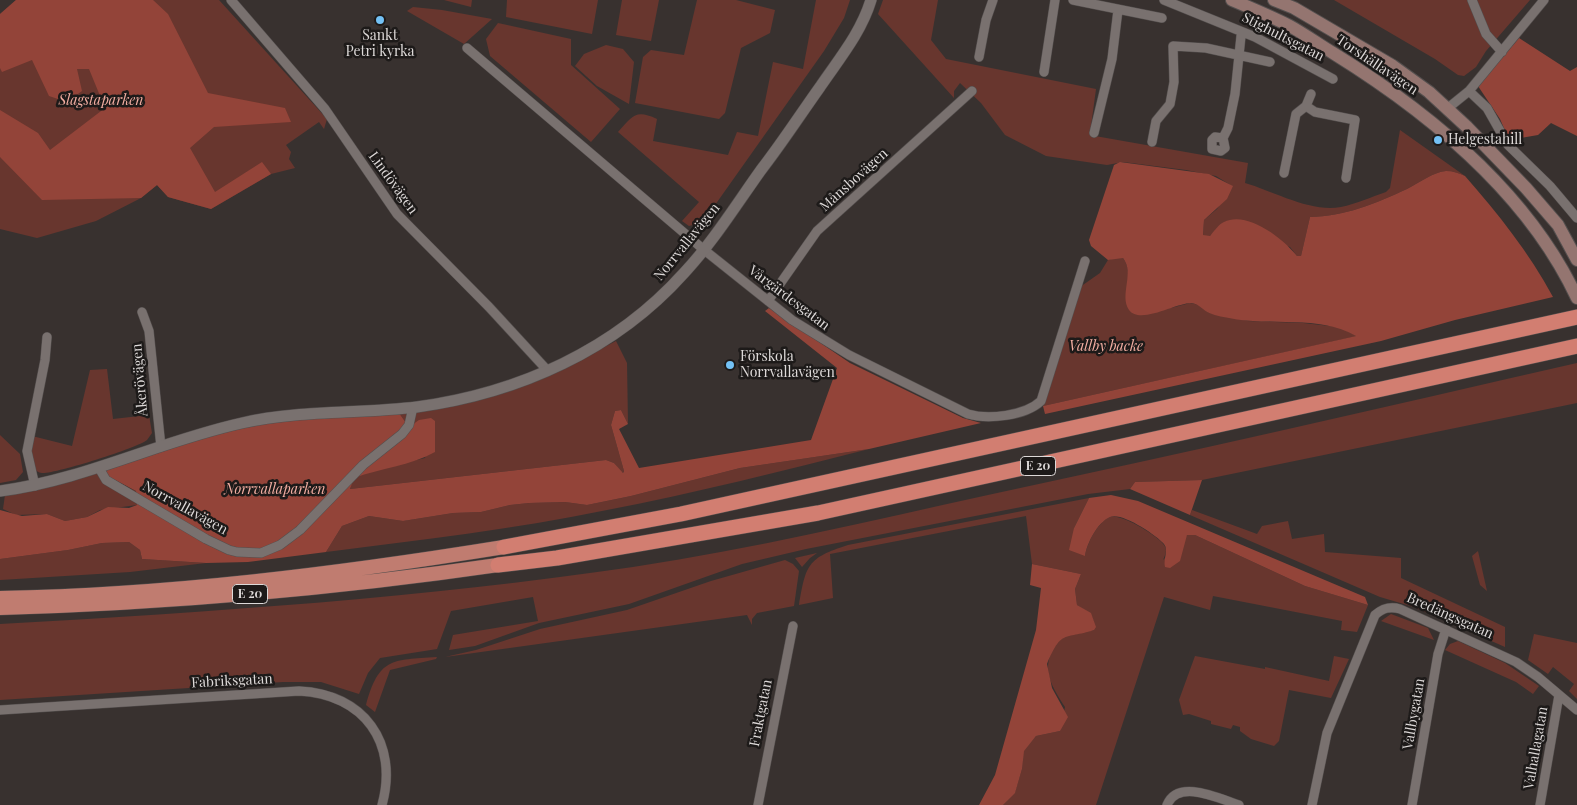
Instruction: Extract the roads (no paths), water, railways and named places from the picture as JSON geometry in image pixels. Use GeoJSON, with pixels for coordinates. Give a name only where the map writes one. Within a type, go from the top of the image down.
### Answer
{"type":"FeatureCollection","features":[{"type":"Feature","properties":{"kind":"highway","name":"E 20"},"geometry":{"type":"LineString","coordinates":[[0,598],[103,594],[262,580],[414,561],[504,546],[681,514],[1577,317]]}},
{"type":"Feature","properties":{"kind":"highway","name":"E 20"},"geometry":{"type":"LineString","coordinates":[[0,608],[225,596],[336,586],[557,558],[818,513],[1575,347]]}},
{"type":"Feature","properties":{"kind":"main road","name":"Torshällavägen"},"geometry":{"type":"LineString","coordinates":[[1232,0],[1288,26],[1382,84],[1458,146],[1511,198],[1536,232],[1577,298]]}},
{"type":"Feature","properties":{"kind":"main road","name":"Torshällavägen"},"geometry":{"type":"LineString","coordinates":[[1274,0],[1294,8],[1393,66],[1448,108],[1526,188],[1558,225],[1577,260]]}},
{"type":"Feature","properties":{"kind":"main road"},"geometry":{"type":"LineString","coordinates":[[1434,126],[1448,108]]}},
{"type":"Feature","properties":{"kind":"street","name":"Lindövägen"},"geometry":{"type":"LineString","coordinates":[[231,0],[325,109],[397,214],[548,370]]}},
{"type":"Feature","properties":{"kind":"street","name":"Norrvallavägen"},"geometry":{"type":"LineString","coordinates":[[0,491],[35,486],[99,468],[208,431],[279,416],[412,407],[494,391],[528,380],[571,361],[630,324],[666,292],[703,249],[765,166],[850,44],[864,20],[871,0]]}},
{"type":"Feature","properties":{"kind":"street"},"geometry":{"type":"LineString","coordinates":[[979,57],[992,0]]}},
{"type":"Feature","properties":{"kind":"street"},"geometry":{"type":"LineString","coordinates":[[1044,72],[1055,0]]}},
{"type":"Feature","properties":{"kind":"street"},"geometry":{"type":"LineString","coordinates":[[1073,0],[1162,18]]}},
{"type":"Feature","properties":{"kind":"street","name":"Stighultsgatan"},"geometry":{"type":"LineString","coordinates":[[1164,0],[1255,36],[1333,79]]}},
{"type":"Feature","properties":{"kind":"street"},"geometry":{"type":"LineString","coordinates":[[1472,0],[1486,34],[1502,52]]}},
{"type":"Feature","properties":{"kind":"street"},"geometry":{"type":"LineString","coordinates":[[1448,108],[1469,91],[1544,0]]}},
{"type":"Feature","properties":{"kind":"street"},"geometry":{"type":"LineString","coordinates":[[1094,133],[1112,59],[1118,10]]}},
{"type":"Feature","properties":{"kind":"street"},"geometry":{"type":"LineString","coordinates":[[1224,138],[1235,94],[1241,36]]}},
{"type":"Feature","properties":{"kind":"street"},"geometry":{"type":"LineString","coordinates":[[1152,142],[1156,121],[1170,104],[1174,82],[1173,46],[1199,47],[1270,62]]}},
{"type":"Feature","properties":{"kind":"street","name":"Vårgärdesgatan"},"geometry":{"type":"LineString","coordinates":[[467,48],[703,249],[792,320],[849,355],[968,414],[989,418],[1034,407],[1041,401],[1085,261]]}},
{"type":"Feature","properties":{"kind":"street","name":"Månsbovägen"},"geometry":{"type":"LineString","coordinates":[[768,301],[817,232],[972,91]]}},
{"type":"Feature","properties":{"kind":"street"},"geometry":{"type":"LineString","coordinates":[[1469,91],[1487,108],[1508,144],[1550,186],[1577,218]]}},
{"type":"Feature","properties":{"kind":"street"},"geometry":{"type":"LineString","coordinates":[[1284,172],[1296,114],[1306,106],[1311,94]]}},
{"type":"Feature","properties":{"kind":"street"},"geometry":{"type":"LineString","coordinates":[[1306,106],[1315,112],[1355,120],[1346,178]]}},
{"type":"Feature","properties":{"kind":"street","name":"Åkerövägen"},"geometry":{"type":"LineString","coordinates":[[142,312],[149,331],[161,447]]}},
{"type":"Feature","properties":{"kind":"street"},"geometry":{"type":"LineString","coordinates":[[35,486],[27,451],[45,360],[47,336]]}},
{"type":"Feature","properties":{"kind":"street","name":"Norrvallavägen"},"geometry":{"type":"LineString","coordinates":[[99,468],[106,480],[206,539],[237,552],[261,553],[280,545],[300,530],[363,465],[402,434],[408,425],[412,407]]}},
{"type":"Feature","properties":{"kind":"street","name":"Bredängsgatan"},"geometry":{"type":"LineString","coordinates":[[1312,805],[1327,732],[1375,615],[1383,608],[1394,607],[1516,662],[1577,710]]}},
{"type":"Feature","properties":{"kind":"street","name":"Fraktgatan"},"geometry":{"type":"LineString","coordinates":[[758,805],[793,626]]}},
{"type":"Feature","properties":{"kind":"street","name":"Vallbygatan"},"geometry":{"type":"LineString","coordinates":[[1412,805],[1438,654],[1446,629]]}},
{"type":"Feature","properties":{"kind":"street","name":"Fabriksgatan"},"geometry":{"type":"LineString","coordinates":[[0,710],[299,691],[322,693],[344,701],[358,711],[375,733],[387,765],[387,778],[382,805]]}},
{"type":"Feature","properties":{"kind":"street","name":"Valhallagatan"},"geometry":{"type":"LineString","coordinates":[[1540,805],[1559,695]]}},
{"type":"Feature","properties":{"kind":"street"},"geometry":{"type":"LineString","coordinates":[[1167,805],[1174,796],[1185,791],[1239,805]]}},
{"type":"Feature","properties":{"kind":"place","name":"Sankt Petri kyrka"},"geometry":{"type":"Point","coordinates":[380,20]}},
{"type":"Feature","properties":{"kind":"place","name":"Helgestahill"},"geometry":{"type":"Point","coordinates":[1438,140]}},
{"type":"Feature","properties":{"kind":"place","name":"Förskola Norrvallavägen"},"geometry":{"type":"Point","coordinates":[730,365]}},
{"type":"Feature","properties":{"kind":"park label","name":"Slagstaparken"},"geometry":{"type":"Point","coordinates":[101,101]}},
{"type":"Feature","properties":{"kind":"park label","name":"Vallby backe"},"geometry":{"type":"Point","coordinates":[1106,347]}},
{"type":"Feature","properties":{"kind":"park label","name":"Norrvallaparken"},"geometry":{"type":"Point","coordinates":[275,490]}}]}
